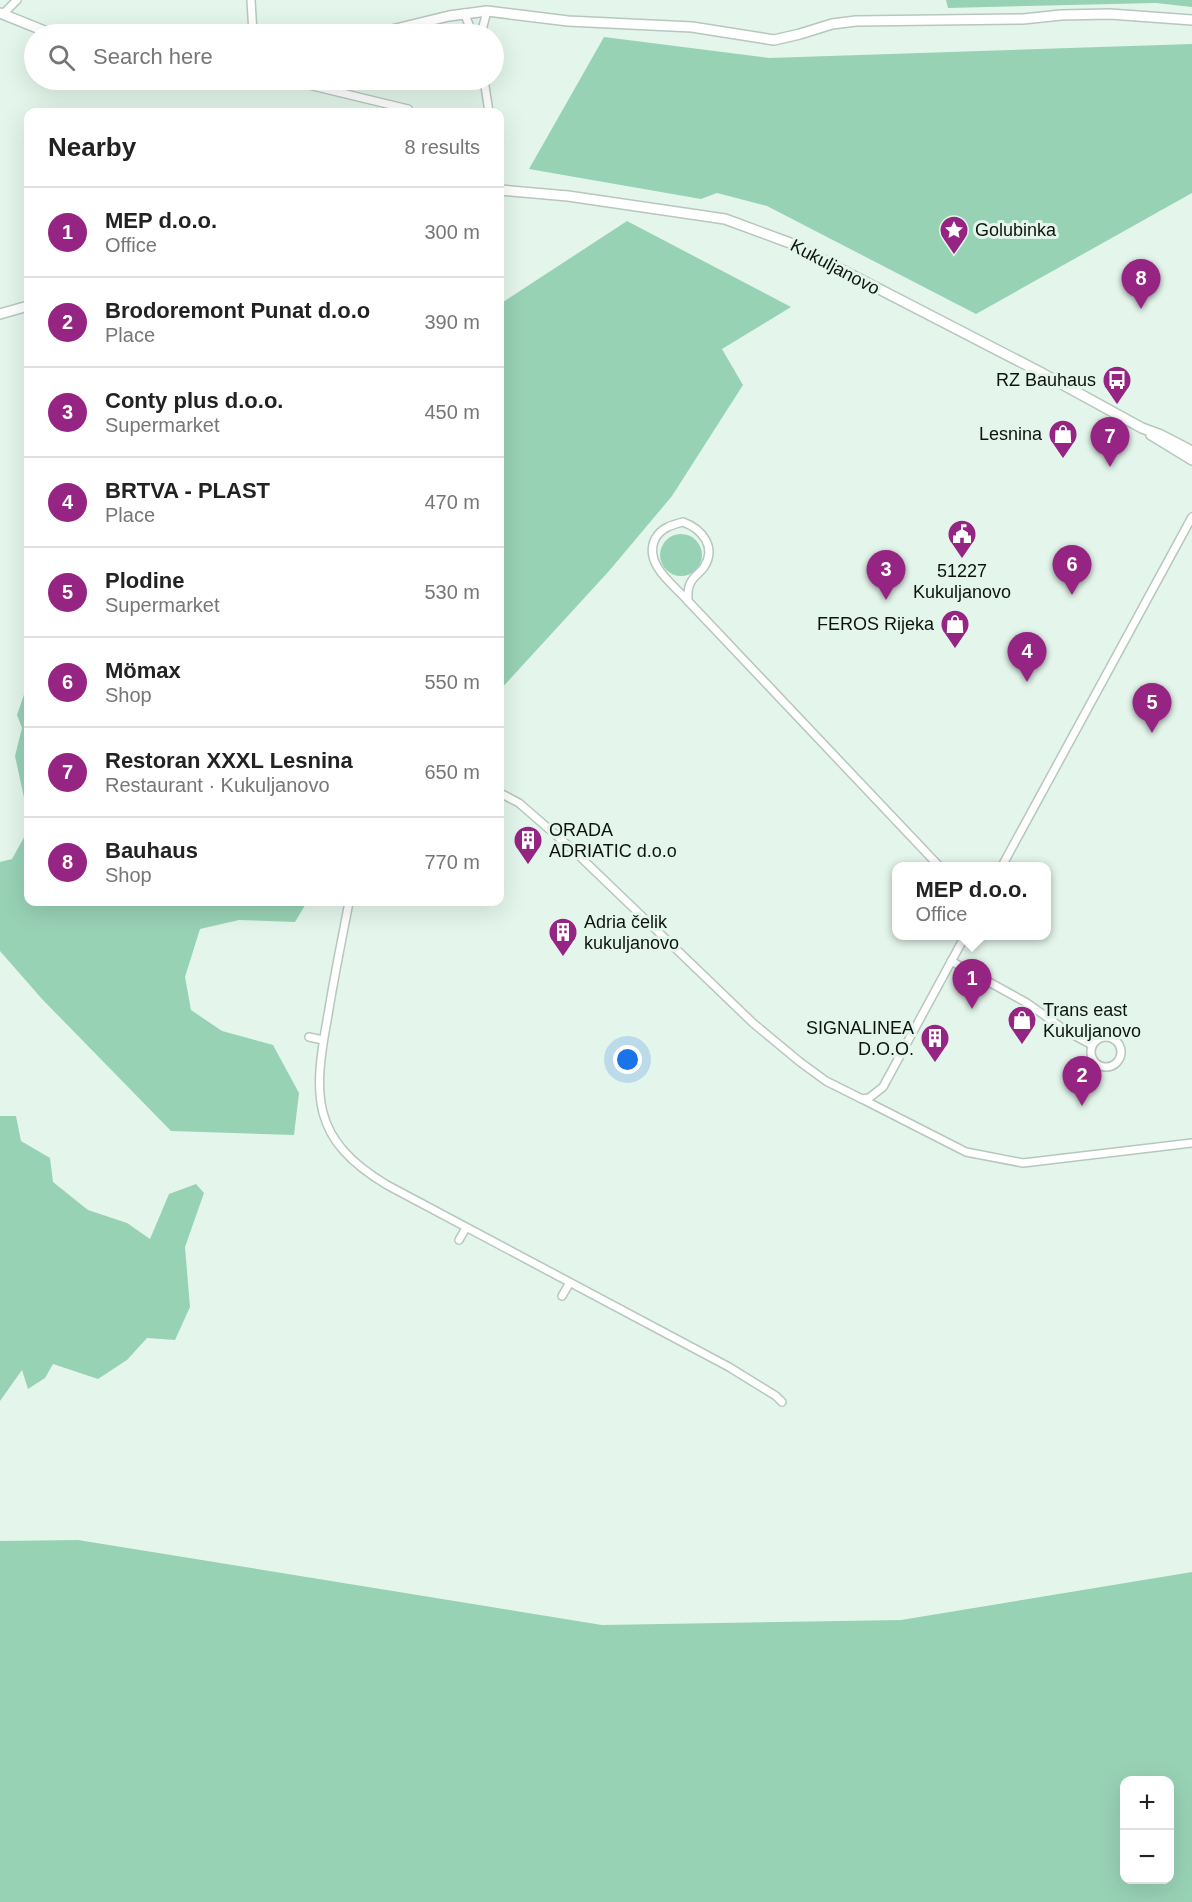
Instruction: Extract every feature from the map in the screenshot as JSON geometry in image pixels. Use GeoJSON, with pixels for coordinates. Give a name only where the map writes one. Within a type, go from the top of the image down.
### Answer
{"type":"FeatureCollection","features":[{"type":"Feature","properties":{"kind":"street"},"geometry":{"type":"LineString","coordinates":[[17,0],[2,13],[28,24]]}},
{"type":"Feature","properties":{"kind":"street"},"geometry":{"type":"LineString","coordinates":[[251,0],[252,24]]}},
{"type":"Feature","properties":{"kind":"street"},"geometry":{"type":"LineString","coordinates":[[484,24],[487,11]]}},
{"type":"Feature","properties":{"kind":"street"},"geometry":{"type":"LineString","coordinates":[[417,24],[464,13],[487,11],[568,21],[692,27],[774,40],[832,24],[856,21],[1023,19],[1061,15],[1110,14],[1192,20]]}},
{"type":"Feature","properties":{"kind":"street"},"geometry":{"type":"LineString","coordinates":[[464,13],[469,24]]}},
{"type":"Feature","properties":{"kind":"street"},"geometry":{"type":"LineString","coordinates":[[329,90],[404,108]]}},
{"type":"Feature","properties":{"kind":"street"},"geometry":{"type":"LineString","coordinates":[[486,90],[488,108]]}},
{"type":"Feature","properties":{"kind":"street","name":"Kukuljanovo"},"geometry":{"type":"LineString","coordinates":[[504,190],[568,196],[714,217],[764,231],[974,338],[1142,428],[1192,451]]}},
{"type":"Feature","properties":{"kind":"street"},"geometry":{"type":"LineString","coordinates":[[0,314],[24,307]]}},
{"type":"Feature","properties":{"kind":"street","name":"Kukuljanovo"},"geometry":{"type":"LineString","coordinates":[[1142,428],[1192,460]]}},
{"type":"Feature","properties":{"kind":"street"},"geometry":{"type":"LineString","coordinates":[[1005,862],[1192,516]]}},
{"type":"Feature","properties":{"kind":"street"},"geometry":{"type":"LineString","coordinates":[[688,601],[691,581],[705,566],[709,548],[700,531],[682,522],[666,528],[659,534],[652,551],[657,568],[688,601],[934,862]]}},
{"type":"Feature","properties":{"kind":"street"},"geometry":{"type":"LineString","coordinates":[[504,795],[519,803],[572,849],[776,1044],[826,1081],[966,1152],[1023,1162],[1192,1143]]}},
{"type":"Feature","properties":{"kind":"street"},"geometry":{"type":"LineString","coordinates":[[348,906],[319,1063],[318,1092],[325,1120],[337,1143],[352,1161],[371,1175],[466,1228],[729,1368],[776,1396],[782,1402]]}},
{"type":"Feature","properties":{"kind":"street"},"geometry":{"type":"LineString","coordinates":[[862,1099],[869,1098],[883,1087],[963,940]]}},
{"type":"Feature","properties":{"kind":"street"},"geometry":{"type":"LineString","coordinates":[[951,961],[1027,1003],[1068,1032],[1092,1045]]}},
{"type":"Feature","properties":{"kind":"street"},"geometry":{"type":"LineString","coordinates":[[1105,1036],[1115,1038],[1121,1047],[1121,1057],[1114,1065],[1100,1066],[1091,1055],[1092,1045],[1105,1036]]}},
{"type":"Feature","properties":{"kind":"street"},"geometry":{"type":"LineString","coordinates":[[309,1037],[323,1040]]}},
{"type":"Feature","properties":{"kind":"street"},"geometry":{"type":"LineString","coordinates":[[459,1240],[466,1228]]}},
{"type":"Feature","properties":{"kind":"street"},"geometry":{"type":"LineString","coordinates":[[562,1296],[569,1284]]}},
{"type":"Feature","properties":{"kind":"green space"},"geometry":{"type":"Polygon","coordinates":[[[946,0],[1192,0],[1192,7],[1156,3],[948,8],[946,0]]]}},
{"type":"Feature","properties":{"kind":"green space"},"geometry":{"type":"Polygon","coordinates":[[[604,37],[769,58],[1192,44],[1192,193],[976,314],[767,206],[717,193],[701,199],[529,169],[604,37]]]}},
{"type":"Feature","properties":{"kind":"green space"},"geometry":{"type":"Polygon","coordinates":[[[627,221],[791,307],[722,349],[743,385],[672,496],[609,571],[504,686],[504,301],[627,221]]]}},
{"type":"Feature","properties":{"kind":"green space"},"geometry":{"type":"Polygon","coordinates":[[[681,534],[696,540],[702,555],[696,570],[681,576],[666,570],[660,555],[666,540],[681,534]]]}},
{"type":"Feature","properties":{"kind":"green space"},"geometry":{"type":"Polygon","coordinates":[[[24,695],[24,798],[15,756],[22,728],[17,715],[24,695]]]}},
{"type":"Feature","properties":{"kind":"green space"},"geometry":{"type":"Polygon","coordinates":[[[24,837],[24,906],[305,906],[295,922],[239,920],[200,929],[185,977],[191,1010],[222,1031],[273,1045],[299,1093],[294,1135],[171,1131],[42,999],[0,951],[0,862],[12,859],[24,837]]]}},
{"type":"Feature","properties":{"kind":"green space"},"geometry":{"type":"Polygon","coordinates":[[[0,1116],[16,1116],[21,1141],[50,1158],[53,1182],[88,1210],[127,1223],[150,1239],[169,1194],[196,1184],[204,1193],[185,1247],[190,1307],[175,1340],[147,1338],[127,1360],[98,1379],[53,1364],[45,1378],[28,1389],[22,1370],[0,1401],[0,1116]]]}},
{"type":"Feature","properties":{"kind":"green space"},"geometry":{"type":"Polygon","coordinates":[[[78,1540],[602,1625],[901,1620],[1192,1572],[1192,1902],[0,1902],[0,1541],[78,1540]]]}},
{"type":"Feature","properties":{"kind":"place","name":"Golubinka"},"geometry":{"type":"Point","coordinates":[954,256]}},
{"type":"Feature","properties":{"kind":"place","name":"Bauhaus"},"geometry":{"type":"Point","coordinates":[1141,309]}},
{"type":"Feature","properties":{"kind":"place","name":"RZ Bauhaus"},"geometry":{"type":"Point","coordinates":[1117,406]}},
{"type":"Feature","properties":{"kind":"place","name":"Lesnina"},"geometry":{"type":"Point","coordinates":[1063,460]}},
{"type":"Feature","properties":{"kind":"place","name":"Restoran XXXL Lesnina"},"geometry":{"type":"Point","coordinates":[1110,467]}},
{"type":"Feature","properties":{"kind":"place","name":"51227 Kukuljanovo"},"geometry":{"type":"Point","coordinates":[962,560]}},
{"type":"Feature","properties":{"kind":"place","name":"Mömax"},"geometry":{"type":"Point","coordinates":[1072,595]}},
{"type":"Feature","properties":{"kind":"place","name":"Conty plus d.o.o."},"geometry":{"type":"Point","coordinates":[886,600]}},
{"type":"Feature","properties":{"kind":"place","name":"FEROS Rijeka"},"geometry":{"type":"Point","coordinates":[955,650]}},
{"type":"Feature","properties":{"kind":"place","name":"BRTVA - PLAST"},"geometry":{"type":"Point","coordinates":[1027,682]}},
{"type":"Feature","properties":{"kind":"place","name":"Plodine"},"geometry":{"type":"Point","coordinates":[1152,733]}},
{"type":"Feature","properties":{"kind":"place","name":"ORADA ADRIATIC d.o.o"},"geometry":{"type":"Point","coordinates":[528,866]}},
{"type":"Feature","properties":{"kind":"place","name":"Adria čelik kukuljanovo"},"geometry":{"type":"Point","coordinates":[563,958]}},
{"type":"Feature","properties":{"kind":"place","name":"MEP d.o.o."},"geometry":{"type":"Point","coordinates":[972,1009]}},
{"type":"Feature","properties":{"kind":"place","name":"Trans east Kukuljanovo"},"geometry":{"type":"Point","coordinates":[1022,1046]}},
{"type":"Feature","properties":{"kind":"place","name":"SIGNALINEA D.O.O."},"geometry":{"type":"Point","coordinates":[935,1064]}},
{"type":"Feature","properties":{"kind":"place","name":"Brodoremont Punat d.o.o"},"geometry":{"type":"Point","coordinates":[1082,1106]}}]}
